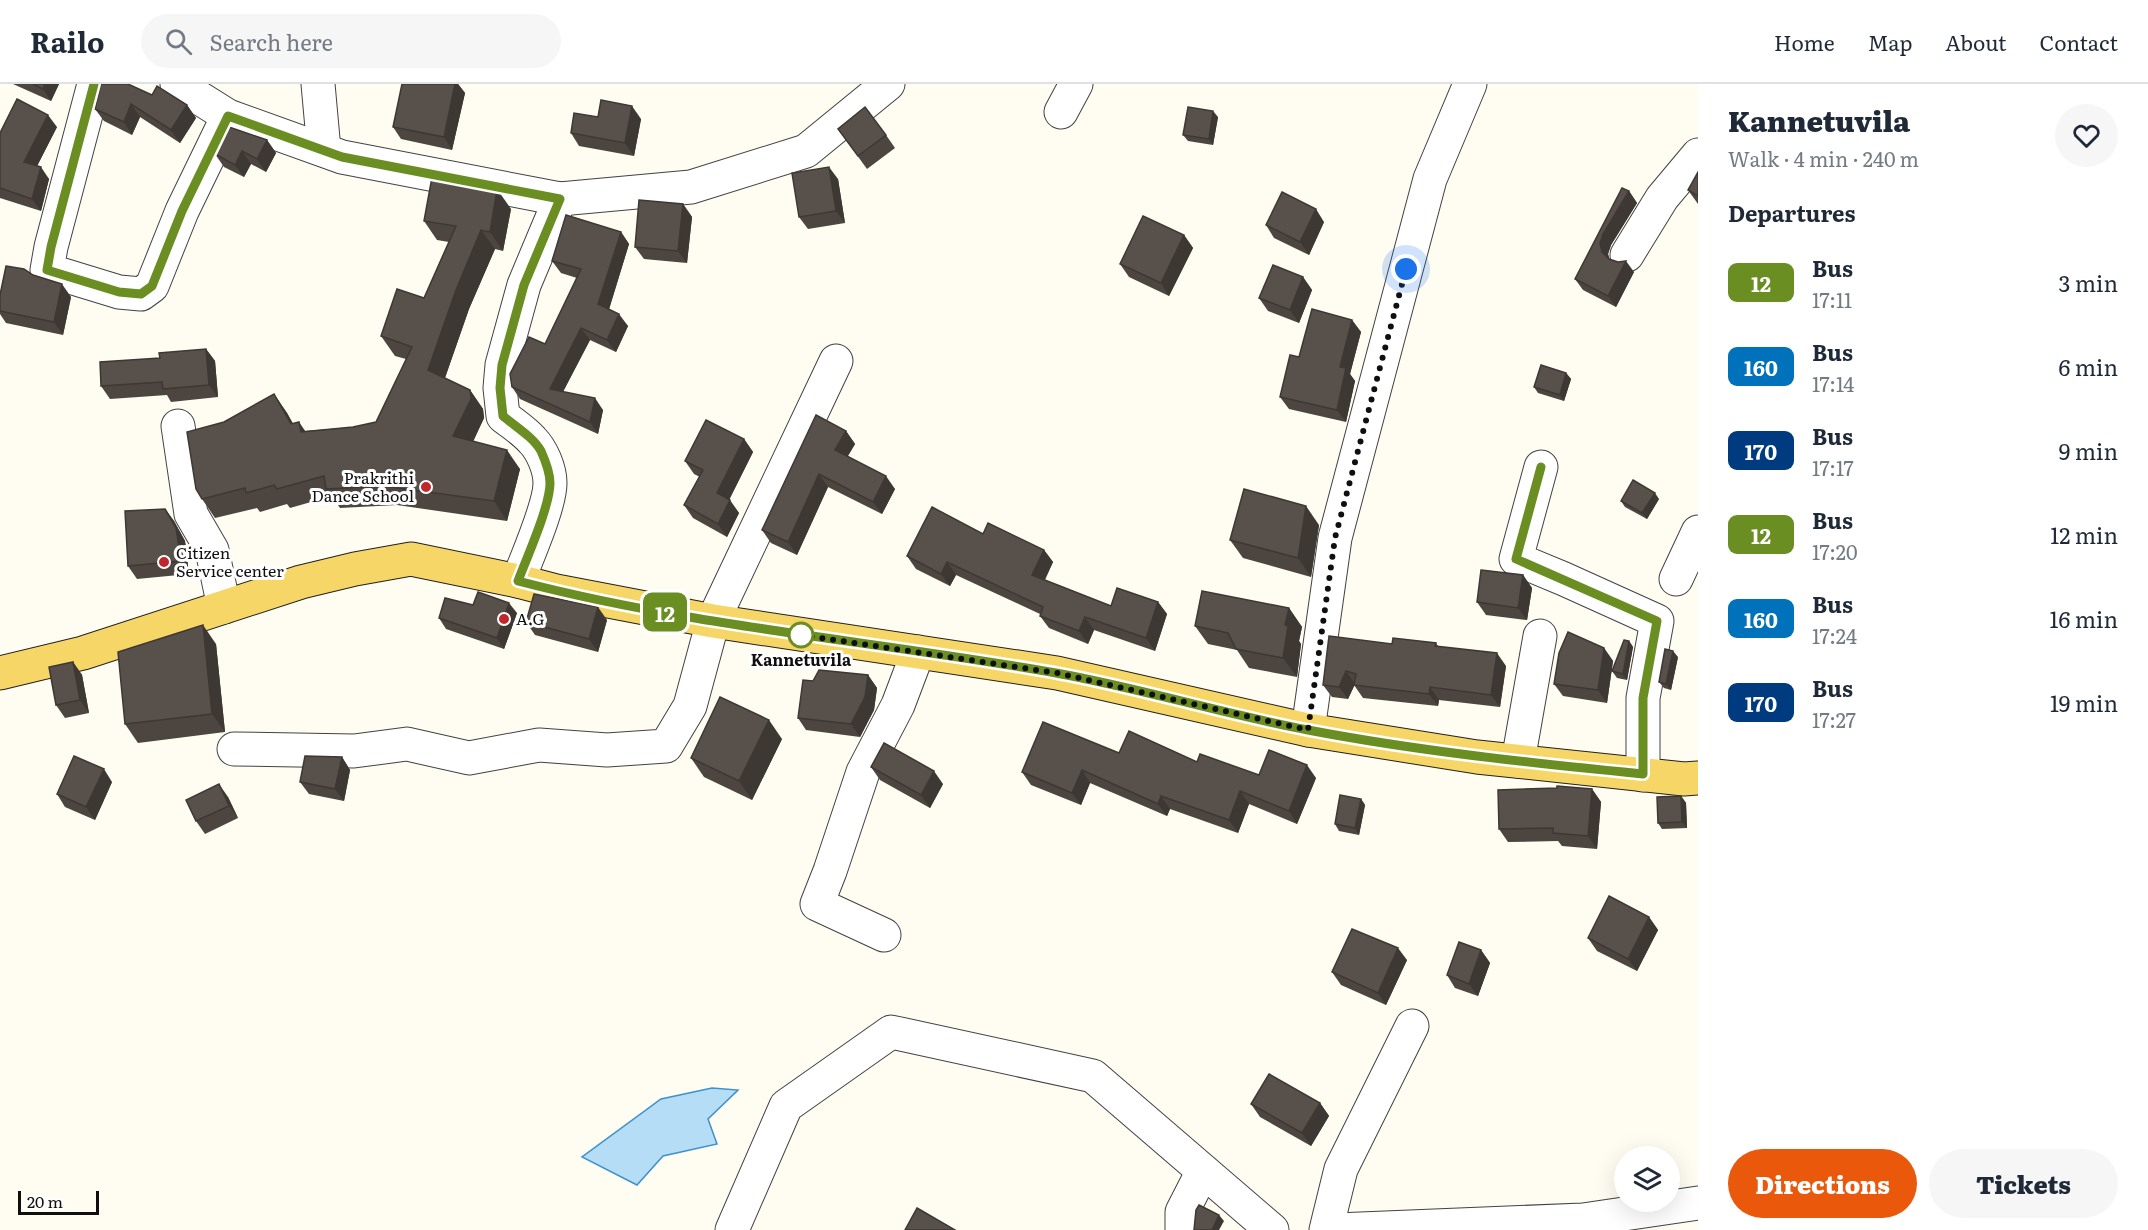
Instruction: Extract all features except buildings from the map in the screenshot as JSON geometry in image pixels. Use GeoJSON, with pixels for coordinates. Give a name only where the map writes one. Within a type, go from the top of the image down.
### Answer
{"type":"FeatureCollection","features":[{"type":"Feature","properties":{"kind":"main road"},"geometry":{"type":"LineString","coordinates":[[0,672],[83,653],[301,582],[355,568],[411,559],[556,591],[713,621],[1057,673],[1308,730],[1477,757],[1698,778]]}},
{"type":"Feature","properties":{"kind":"street"},"geometry":{"type":"LineString","coordinates":[[94,84],[47,270],[119,292],[141,294],[152,286],[182,211],[228,116]]}},
{"type":"Feature","properties":{"kind":"street"},"geometry":{"type":"LineString","coordinates":[[177,84],[228,116],[342,157],[560,199],[691,187],[806,151],[888,84]]}},
{"type":"Feature","properties":{"kind":"street"},"geometry":{"type":"LineString","coordinates":[[318,84],[324,150]]}},
{"type":"Feature","properties":{"kind":"street"},"geometry":{"type":"LineString","coordinates":[[1061,112],[1076,84]]}},
{"type":"Feature","properties":{"kind":"street"},"geometry":{"type":"LineString","coordinates":[[1308,730],[1335,538],[1430,179],[1470,84]]}},
{"type":"Feature","properties":{"kind":"street"},"geometry":{"type":"LineString","coordinates":[[1627,255],[1662,198],[1698,155]]}},
{"type":"Feature","properties":{"kind":"street"},"geometry":{"type":"LineString","coordinates":[[518,581],[546,504],[550,476],[541,452],[532,440],[503,416],[500,388],[502,365],[524,285],[560,199]]}},
{"type":"Feature","properties":{"kind":"street"},"geometry":{"type":"LineString","coordinates":[[234,749],[354,751],[407,744],[469,758],[538,745],[608,750],[666,746],[690,706],[713,621],[836,361]]}},
{"type":"Feature","properties":{"kind":"street"},"geometry":{"type":"LineString","coordinates":[[178,426],[191,514],[212,550],[224,607]]}},
{"type":"Feature","properties":{"kind":"street"},"geometry":{"type":"LineString","coordinates":[[1541,467],[1516,559],[1657,621],[1643,698],[1643,774]]}},
{"type":"Feature","properties":{"kind":"street"},"geometry":{"type":"LineString","coordinates":[[1676,579],[1698,532]]}},
{"type":"Feature","properties":{"kind":"street"},"geometry":{"type":"LineString","coordinates":[[1518,761],[1540,636]]}},
{"type":"Feature","properties":{"kind":"street"},"geometry":{"type":"LineString","coordinates":[[884,934],[817,904],[863,772],[898,705],[918,652]]}},
{"type":"Feature","properties":{"kind":"street"},"geometry":{"type":"LineString","coordinates":[[1326,1230],[1341,1169],[1412,1026]]}},
{"type":"Feature","properties":{"kind":"street"},"geometry":{"type":"LineString","coordinates":[[732,1230],[786,1106],[891,1032],[1093,1076],[1272,1230]]}},
{"type":"Feature","properties":{"kind":"street"},"geometry":{"type":"LineString","coordinates":[[1182,1230],[1182,1212],[1203,1171]]}},
{"type":"Feature","properties":{"kind":"street"},"geometry":{"type":"LineString","coordinates":[[1336,1230],[1494,1227],[1583,1220],[1698,1203]]}},
{"type":"Feature","properties":{"kind":"water"},"geometry":{"type":"Polygon","coordinates":[[[712,1088],[738,1090],[708,1119],[717,1144],[663,1156],[637,1185],[582,1157],[661,1099],[712,1088]]]}},
{"type":"Feature","properties":{"kind":"bus line","name":"12"},"geometry":{"type":"LineString","coordinates":[[94,84],[47,270],[119,292],[141,294],[152,286],[182,211],[228,116],[342,157],[560,199],[524,285],[502,365],[500,388],[503,416],[532,440],[541,452],[550,476],[546,504],[518,581],[556,591],[713,621],[1057,673],[1308,730],[1477,757],[1643,774],[1643,698],[1657,621],[1516,559],[1541,467]]}},
{"type":"Feature","properties":{"kind":"place","name":"Prakrithi Dance School"},"geometry":{"type":"Point","coordinates":[426,487]}},
{"type":"Feature","properties":{"kind":"place","name":"Citizen Service center"},"geometry":{"type":"Point","coordinates":[164,562]}},
{"type":"Feature","properties":{"kind":"place","name":"A.G"},"geometry":{"type":"Point","coordinates":[504,619]}},
{"type":"Feature","properties":{"kind":"place","name":"Kannetuvila"},"geometry":{"type":"Point","coordinates":[801,635]}},
{"type":"Feature","properties":{"kind":"route"},"geometry":{"type":"LineString","coordinates":[[801,635],[1057,673],[1308,730],[1335,538],[1406,269]]}}]}
